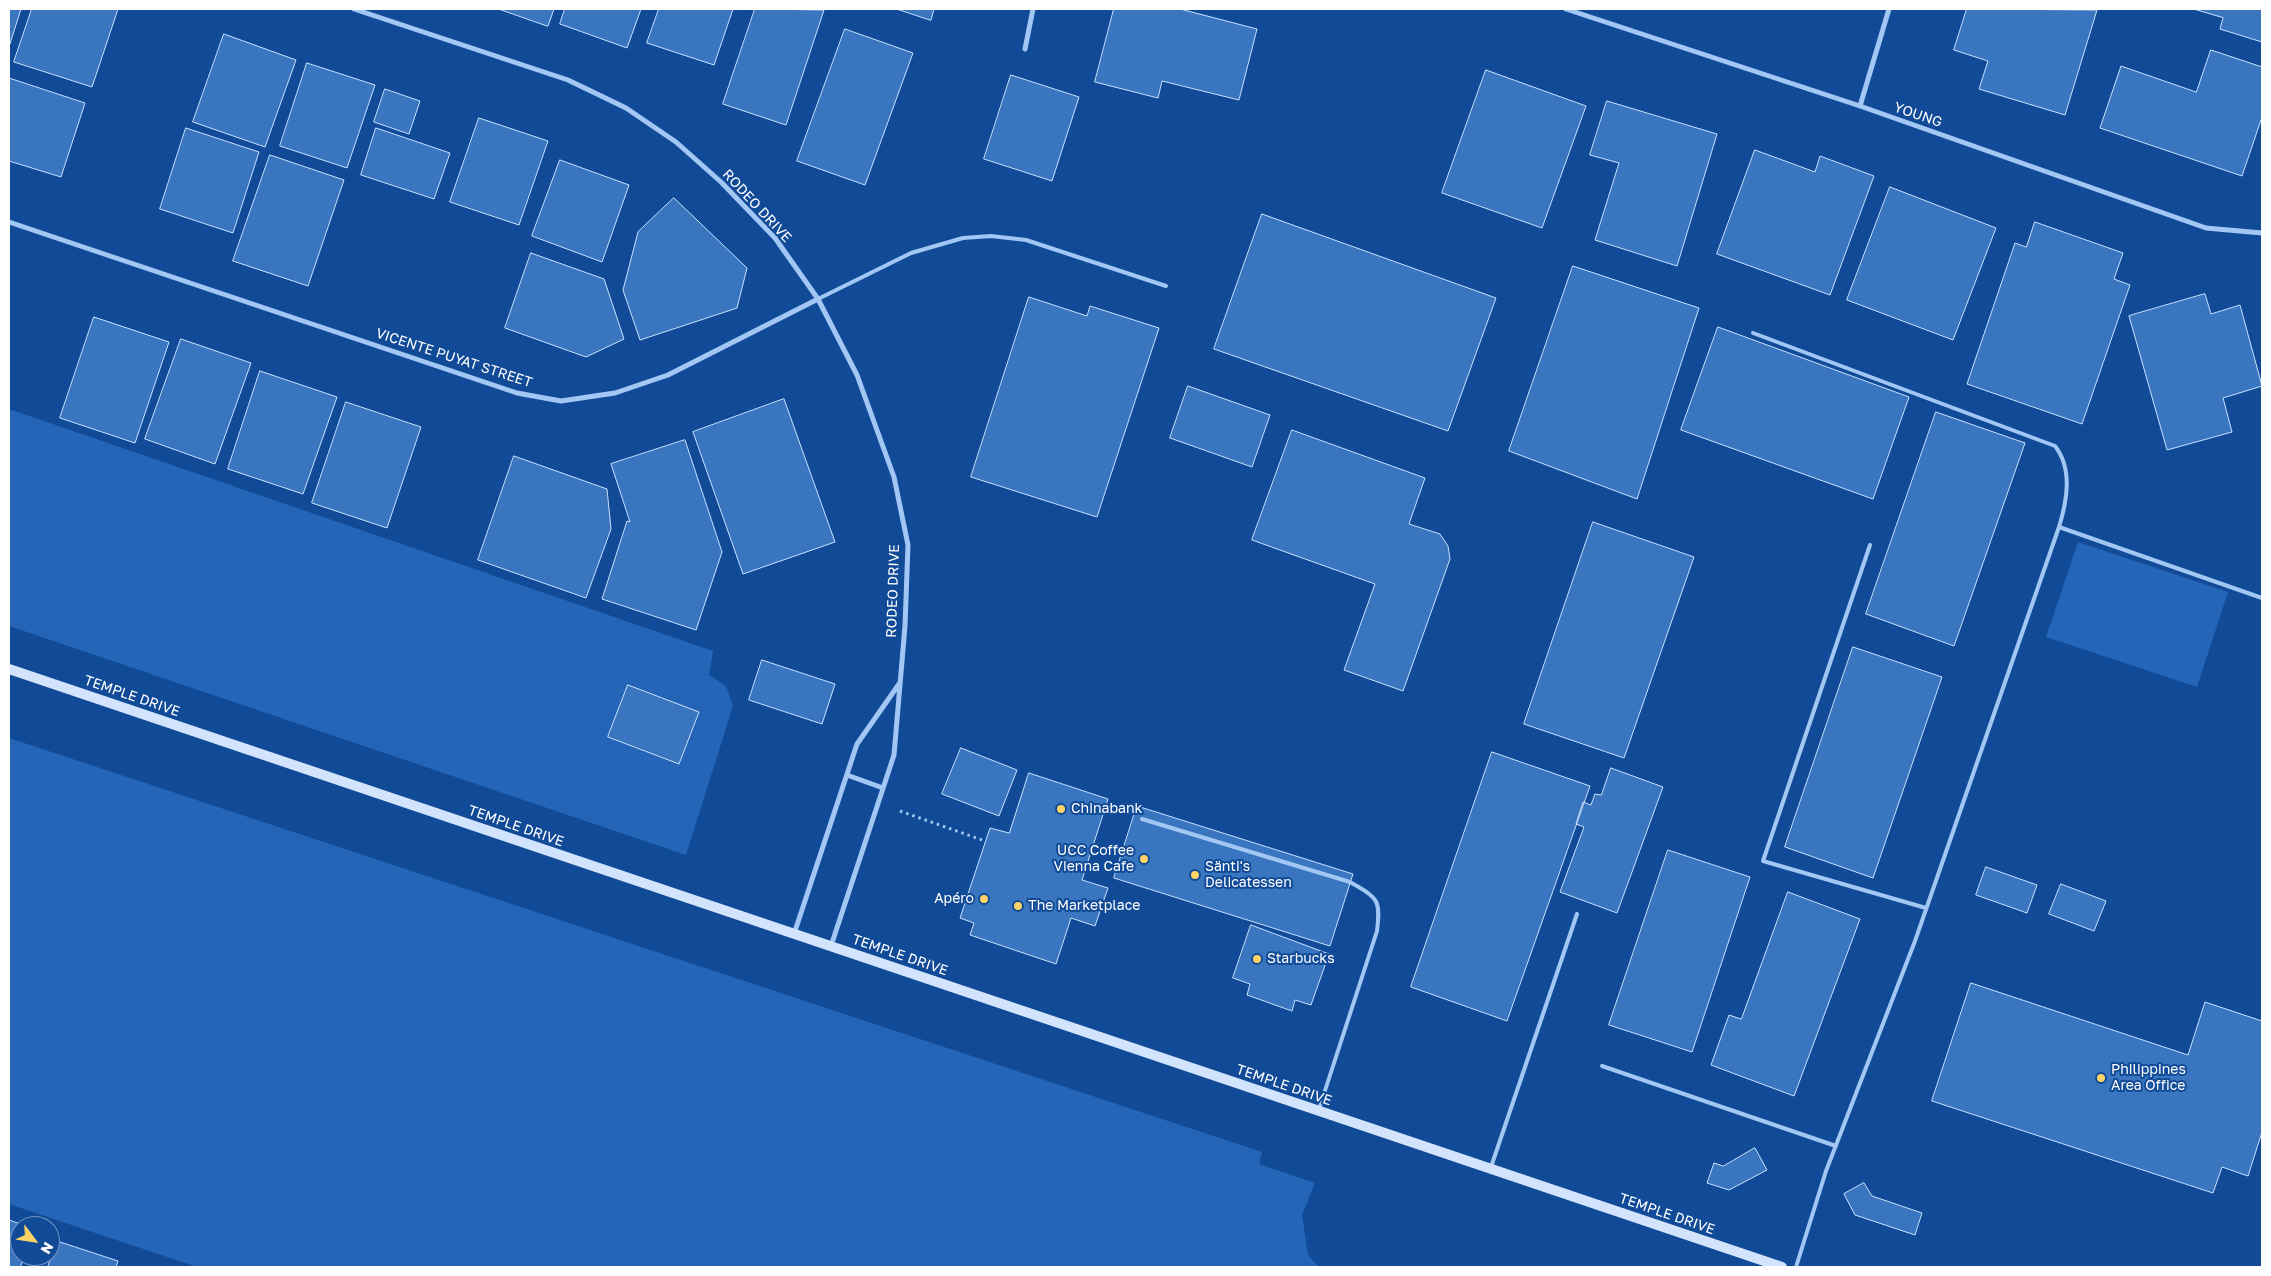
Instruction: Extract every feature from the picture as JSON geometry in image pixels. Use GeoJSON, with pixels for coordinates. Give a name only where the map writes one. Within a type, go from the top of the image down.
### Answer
{"type":"FeatureCollection","features":[{"type":"Feature","properties":{"kind":"street","name":"RODEO DRIVE"},"geometry":{"type":"LineString","coordinates":[[354,9],[568,80],[626,108],[676,142],[722,182],[775,238],[818,300],[857,375],[894,477],[908,545],[894,755],[832,946]]}},
{"type":"Feature","properties":{"kind":"street"},"geometry":{"type":"LineString","coordinates":[[1025,48],[1033,9]]}},
{"type":"Feature","properties":{"kind":"street","name":"YOUNG"},"geometry":{"type":"LineString","coordinates":[[1566,9],[1860,106],[2206,228],[2262,233]]}},
{"type":"Feature","properties":{"kind":"street"},"geometry":{"type":"LineString","coordinates":[[1860,106],[1889,9]]}},
{"type":"Feature","properties":{"kind":"street","name":"VICENTE PUYAT STREET"},"geometry":{"type":"LineString","coordinates":[[9,222],[517,393],[561,400],[615,393],[668,375],[818,300]]}},
{"type":"Feature","properties":{"kind":"street","name":"TEMPLE DRIVE"},"geometry":{"type":"LineString","coordinates":[[9,669],[1782,1267]]}},
{"type":"Feature","properties":{"kind":"street"},"geometry":{"type":"LineString","coordinates":[[794,934],[857,744],[900,683]]}},
{"type":"Feature","properties":{"kind":"street"},"geometry":{"type":"LineString","coordinates":[[847,776],[883,788]]}},
{"type":"Feature","properties":{"kind":"lane","name":"VICENTE PUYAT STREET"},"geometry":{"type":"LineString","coordinates":[[818,300],[911,254],[963,238],[991,236],[1026,240],[1166,286]]}},
{"type":"Feature","properties":{"kind":"lane"},"geometry":{"type":"LineString","coordinates":[[1753,333],[2055,446],[2062,455],[2066,482],[2066,505],[1915,941],[1836,1146],[1796,1267]]}},
{"type":"Feature","properties":{"kind":"lane"},"geometry":{"type":"LineString","coordinates":[[2058,527],[2262,598]]}},
{"type":"Feature","properties":{"kind":"lane"},"geometry":{"type":"LineString","coordinates":[[1870,545],[1763,860],[1926,908]]}},
{"type":"Feature","properties":{"kind":"lane"},"geometry":{"type":"LineString","coordinates":[[1142,819],[1350,882],[1372,895],[1380,910],[1377,930],[1319,1111]]}},
{"type":"Feature","properties":{"kind":"lane"},"geometry":{"type":"LineString","coordinates":[[1490,1169],[1577,914]]}},
{"type":"Feature","properties":{"kind":"lane"},"geometry":{"type":"LineString","coordinates":[[1602,1066],[1836,1146]]}},
{"type":"Feature","properties":{"kind":"path"},"geometry":{"type":"LineString","coordinates":[[878,803],[986,841]]}},
{"type":"Feature","properties":{"kind":"shaded area"},"geometry":{"type":"Polygon","coordinates":[[[9,409],[713,651],[709,675],[726,686],[733,706],[686,855],[9,626],[9,409]]]}},
{"type":"Feature","properties":{"kind":"shaded area"},"geometry":{"type":"Polygon","coordinates":[[[2078,542],[2228,592],[2197,687],[2046,637],[2078,542]]]}},
{"type":"Feature","properties":{"kind":"shaded area"},"geometry":{"type":"Polygon","coordinates":[[[9,738],[1262,1152],[1259,1164],[1315,1183],[1302,1215],[1308,1255],[1319,1267],[197,1267],[60,1221],[60,1216],[45,1216],[9,1204],[9,738]]]}},
{"type":"Feature","properties":{"kind":"building"},"geometry":{"type":"Polygon","coordinates":[[[9,9],[21,9],[9,47],[9,9]]]}},
{"type":"Feature","properties":{"kind":"building"},"geometry":{"type":"Polygon","coordinates":[[[32,9],[118,9],[92,87],[14,62],[32,9]]]}},
{"type":"Feature","properties":{"kind":"building"},"geometry":{"type":"Polygon","coordinates":[[[499,9],[554,9],[548,26],[499,9]]]}},
{"type":"Feature","properties":{"kind":"building"},"geometry":{"type":"Polygon","coordinates":[[[565,9],[641,9],[627,48],[560,24],[565,9]]]}},
{"type":"Feature","properties":{"kind":"building"},"geometry":{"type":"Polygon","coordinates":[[[659,9],[733,9],[714,65],[647,43],[659,9]]]}},
{"type":"Feature","properties":{"kind":"building"},"geometry":{"type":"Polygon","coordinates":[[[755,9],[824,10],[786,125],[723,104],[755,9]]]}},
{"type":"Feature","properties":{"kind":"building"},"geometry":{"type":"Polygon","coordinates":[[[897,9],[934,9],[931,20],[897,9]]]}},
{"type":"Feature","properties":{"kind":"building"},"geometry":{"type":"Polygon","coordinates":[[[1114,9],[1180,9],[1257,29],[1239,100],[1162,81],[1158,98],[1095,82],[1114,9]]]}},
{"type":"Feature","properties":{"kind":"building"},"geometry":{"type":"Polygon","coordinates":[[[1967,9],[2097,10],[2065,115],[1979,89],[1988,61],[1954,50],[1967,9]]]}},
{"type":"Feature","properties":{"kind":"building"},"geometry":{"type":"Polygon","coordinates":[[[2194,9],[2262,9],[2262,42],[2220,29],[2223,18],[2194,9]]]}},
{"type":"Feature","properties":{"kind":"building"},"geometry":{"type":"Polygon","coordinates":[[[845,29],[913,53],[865,185],[797,161],[845,29]]]}},
{"type":"Feature","properties":{"kind":"building"},"geometry":{"type":"Polygon","coordinates":[[[224,34],[296,60],[265,147],[193,122],[224,34]]]}},
{"type":"Feature","properties":{"kind":"building"},"geometry":{"type":"Polygon","coordinates":[[[2211,50],[2262,67],[2262,117],[2242,176],[2100,128],[2121,66],[2196,92],[2211,50]]]}},
{"type":"Feature","properties":{"kind":"building"},"geometry":{"type":"Polygon","coordinates":[[[307,63],[375,85],[347,168],[280,146],[307,63]]]}},
{"type":"Feature","properties":{"kind":"building"},"geometry":{"type":"Polygon","coordinates":[[[1486,70],[1586,106],[1542,228],[1442,193],[1486,70]]]}},
{"type":"Feature","properties":{"kind":"building"},"geometry":{"type":"Polygon","coordinates":[[[1011,75],[1079,97],[1052,181],[984,159],[1011,75]]]}},
{"type":"Feature","properties":{"kind":"building"},"geometry":{"type":"Polygon","coordinates":[[[9,78],[85,103],[61,177],[9,161],[9,78]]]}},
{"type":"Feature","properties":{"kind":"building"},"geometry":{"type":"Polygon","coordinates":[[[385,89],[420,101],[409,134],[374,122],[385,89]]]}},
{"type":"Feature","properties":{"kind":"building"},"geometry":{"type":"Polygon","coordinates":[[[1607,101],[1717,134],[1677,266],[1595,240],[1619,163],[1590,155],[1607,101]]]}},
{"type":"Feature","properties":{"kind":"building"},"geometry":{"type":"Polygon","coordinates":[[[479,118],[548,141],[519,225],[450,202],[479,118]]]}},
{"type":"Feature","properties":{"kind":"building"},"geometry":{"type":"Polygon","coordinates":[[[186,128],[259,152],[233,233],[160,209],[186,128]]]}},
{"type":"Feature","properties":{"kind":"building"},"geometry":{"type":"Polygon","coordinates":[[[376,128],[450,153],[434,199],[361,175],[376,128]]]}},
{"type":"Feature","properties":{"kind":"building"},"geometry":{"type":"Polygon","coordinates":[[[1755,150],[1815,172],[1820,156],[1874,176],[1830,295],[1717,254],[1755,150]]]}},
{"type":"Feature","properties":{"kind":"building"},"geometry":{"type":"Polygon","coordinates":[[[270,155],[344,180],[308,286],[233,261],[270,155]]]}},
{"type":"Feature","properties":{"kind":"building"},"geometry":{"type":"Polygon","coordinates":[[[560,160],[629,185],[602,262],[532,236],[560,160]]]}},
{"type":"Feature","properties":{"kind":"building"},"geometry":{"type":"Polygon","coordinates":[[[1890,187],[1996,228],[1953,340],[1847,300],[1890,187]]]}},
{"type":"Feature","properties":{"kind":"building"},"geometry":{"type":"Polygon","coordinates":[[[674,198],[747,268],[737,308],[640,340],[623,290],[638,232],[674,198]]]}},
{"type":"Feature","properties":{"kind":"building"},"geometry":{"type":"Polygon","coordinates":[[[1262,214],[1496,298],[1448,431],[1214,349],[1262,214]]]}},
{"type":"Feature","properties":{"kind":"building"},"geometry":{"type":"Polygon","coordinates":[[[2035,222],[2123,253],[2114,279],[2130,285],[2082,424],[1967,384],[2015,243],[2026,247],[2035,222]]]}},
{"type":"Feature","properties":{"kind":"building"},"geometry":{"type":"Polygon","coordinates":[[[531,253],[604,279],[624,339],[586,357],[505,328],[531,253]]]}},
{"type":"Feature","properties":{"kind":"building"},"geometry":{"type":"Polygon","coordinates":[[[1573,266],[1699,308],[1637,499],[1509,451],[1573,266]]]}},
{"type":"Feature","properties":{"kind":"building"},"geometry":{"type":"Polygon","coordinates":[[[2205,294],[2211,314],[2240,305],[2262,386],[2223,398],[2232,432],[2167,450],[2129,316],[2205,294]]]}},
{"type":"Feature","properties":{"kind":"building"},"geometry":{"type":"Polygon","coordinates":[[[1029,297],[1087,316],[1090,306],[1159,328],[1097,517],[971,477],[1029,297]]]}},
{"type":"Feature","properties":{"kind":"building"},"geometry":{"type":"Polygon","coordinates":[[[94,317],[169,342],[135,443],[60,418],[94,317]]]}},
{"type":"Feature","properties":{"kind":"building"},"geometry":{"type":"Polygon","coordinates":[[[1718,327],[1909,397],[1873,499],[1681,430],[1718,327]]]}},
{"type":"Feature","properties":{"kind":"building"},"geometry":{"type":"Polygon","coordinates":[[[181,339],[251,363],[215,464],[145,439],[181,339]]]}},
{"type":"Feature","properties":{"kind":"building"},"geometry":{"type":"Polygon","coordinates":[[[260,371],[337,397],[303,494],[228,469],[260,371]]]}},
{"type":"Feature","properties":{"kind":"building"},"geometry":{"type":"Polygon","coordinates":[[[1188,386],[1270,415],[1252,467],[1170,438],[1188,386]]]}},
{"type":"Feature","properties":{"kind":"building"},"geometry":{"type":"Polygon","coordinates":[[[784,399],[835,542],[743,574],[693,432],[784,399]]]}},
{"type":"Feature","properties":{"kind":"building"},"geometry":{"type":"Polygon","coordinates":[[[346,402],[421,427],[387,528],[312,503],[346,402]]]}},
{"type":"Feature","properties":{"kind":"building"},"geometry":{"type":"Polygon","coordinates":[[[1936,412],[2025,443],[1954,646],[1866,614],[1936,412]]]}},
{"type":"Feature","properties":{"kind":"building"},"geometry":{"type":"Polygon","coordinates":[[[1292,430],[1425,478],[1409,524],[1440,534],[1448,546],[1450,559],[1403,691],[1344,670],[1375,584],[1252,540],[1292,430]]]}},
{"type":"Feature","properties":{"kind":"building"},"geometry":{"type":"Polygon","coordinates":[[[685,440],[722,552],[696,630],[602,599],[627,521],[630,522],[611,464],[685,440]]]}},
{"type":"Feature","properties":{"kind":"building"},"geometry":{"type":"Polygon","coordinates":[[[514,456],[607,489],[611,529],[586,598],[478,560],[514,456]]]}},
{"type":"Feature","properties":{"kind":"building"},"geometry":{"type":"Polygon","coordinates":[[[1593,522],[1694,557],[1624,758],[1524,724],[1593,522]]]}},
{"type":"Feature","properties":{"kind":"building"},"geometry":{"type":"Polygon","coordinates":[[[1853,647],[1942,677],[1873,878],[1785,847],[1853,647]]]}},
{"type":"Feature","properties":{"kind":"building"},"geometry":{"type":"Polygon","coordinates":[[[762,660],[835,684],[822,724],[749,700],[762,660]]]}},
{"type":"Feature","properties":{"kind":"building"},"geometry":{"type":"Polygon","coordinates":[[[628,685],[699,712],[679,764],[608,737],[628,685]]]}},
{"type":"Feature","properties":{"kind":"building"},"geometry":{"type":"Polygon","coordinates":[[[961,748],[1017,770],[999,816],[942,794],[961,748]]]}},
{"type":"Feature","properties":{"kind":"building"},"geometry":{"type":"Polygon","coordinates":[[[1492,752],[1590,786],[1507,1021],[1411,987],[1492,752]]]}},
{"type":"Feature","properties":{"kind":"building"},"geometry":{"type":"Polygon","coordinates":[[[1611,768],[1663,787],[1617,913],[1560,892],[1584,827],[1576,824],[1583,802],[1591,805],[1595,794],[1601,795],[1611,768]]]}},
{"type":"Feature","properties":{"kind":"building"},"geometry":{"type":"Polygon","coordinates":[[[1029,773],[1108,799],[1082,880],[1108,888],[1095,926],[1071,918],[1056,964],[970,935],[974,923],[960,918],[990,828],[1009,833],[1029,773]]]}},
{"type":"Feature","properties":{"kind":"building"},"geometry":{"type":"Polygon","coordinates":[[[1137,806],[1353,874],[1330,946],[1114,878],[1137,806]]]}},
{"type":"Feature","properties":{"kind":"building"},"geometry":{"type":"Polygon","coordinates":[[[1668,850],[1750,877],[1692,1052],[1609,1025],[1668,850]]]}},
{"type":"Feature","properties":{"kind":"building"},"geometry":{"type":"Polygon","coordinates":[[[1986,867],[2037,885],[2027,913],[1976,895],[1986,867]]]}},
{"type":"Feature","properties":{"kind":"building"},"geometry":{"type":"Polygon","coordinates":[[[2061,884],[2106,901],[2094,931],[2049,914],[2061,884]]]}},
{"type":"Feature","properties":{"kind":"building"},"geometry":{"type":"Polygon","coordinates":[[[1788,892],[1860,919],[1794,1096],[1711,1065],[1729,1015],[1741,1019],[1788,892]]]}},
{"type":"Feature","properties":{"kind":"building"},"geometry":{"type":"Polygon","coordinates":[[[1251,925],[1329,954],[1311,1005],[1295,1000],[1292,1011],[1247,995],[1250,984],[1233,978],[1251,925]]]}},
{"type":"Feature","properties":{"kind":"building","name":"Philippines Area Office"},"geometry":{"type":"Polygon","coordinates":[[[1971,983],[2188,1055],[2205,1002],[2262,1021],[2262,1132],[2248,1176],[2222,1167],[2213,1193],[1932,1101],[1971,983]]]}},
{"type":"Feature","properties":{"kind":"building"},"geometry":{"type":"Polygon","coordinates":[[[1755,1148],[1767,1170],[1729,1190],[1707,1183],[1714,1163],[1723,1166],[1755,1148]]]}},
{"type":"Feature","properties":{"kind":"building"},"geometry":{"type":"Polygon","coordinates":[[[1864,1183],[1872,1196],[1922,1213],[1915,1235],[1855,1215],[1844,1194],[1864,1183]]]}},
{"type":"Feature","properties":{"kind":"building"},"geometry":{"type":"Polygon","coordinates":[[[9,1220],[10,1266],[20,1266],[9,1267],[9,1220]]]}},
{"type":"Feature","properties":{"kind":"building"},"geometry":{"type":"Polygon","coordinates":[[[60,1242],[118,1261],[116,1267],[48,1267],[60,1266],[60,1242]]]}},
{"type":"Feature","properties":{"kind":"place","name":"Chinabank"},"geometry":{"type":"Point","coordinates":[1061,809]}},
{"type":"Feature","properties":{"kind":"place","name":"UCC Coffee Vienna Cafe"},"geometry":{"type":"Point","coordinates":[1144,859]}},
{"type":"Feature","properties":{"kind":"place","name":"Sänti's Delicatessen"},"geometry":{"type":"Point","coordinates":[1195,875]}},
{"type":"Feature","properties":{"kind":"place","name":"Apéro"},"geometry":{"type":"Point","coordinates":[984,899]}},
{"type":"Feature","properties":{"kind":"place","name":"The Marketplace"},"geometry":{"type":"Point","coordinates":[1018,906]}},
{"type":"Feature","properties":{"kind":"place","name":"Starbucks"},"geometry":{"type":"Point","coordinates":[1257,959]}},
{"type":"Feature","properties":{"kind":"place","name":"Philippines Area Office"},"geometry":{"type":"Point","coordinates":[2101,1078]}}]}
